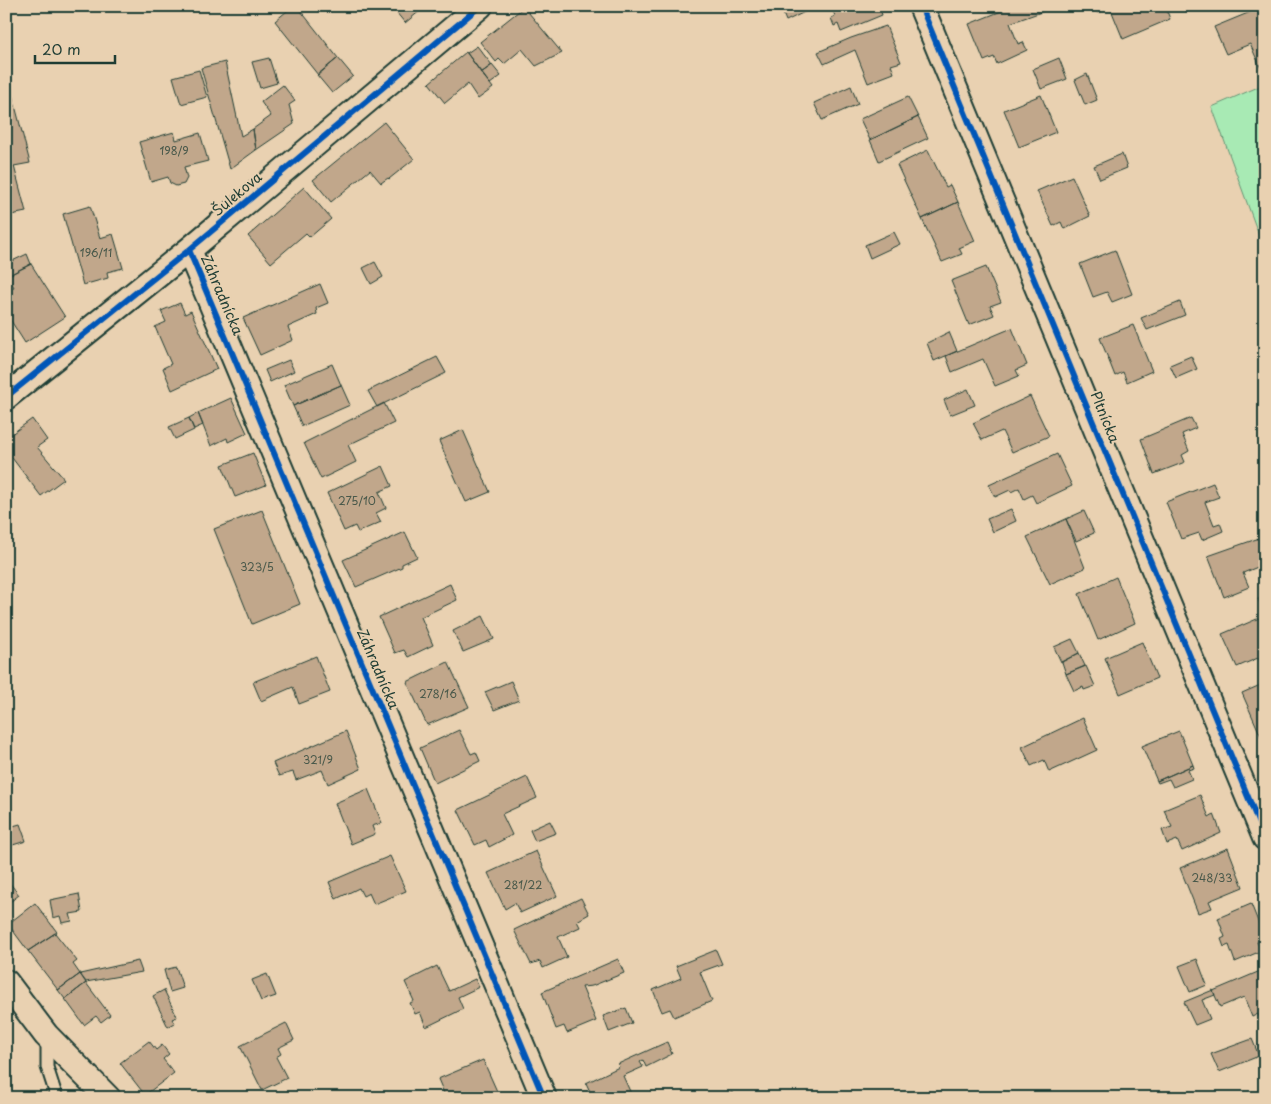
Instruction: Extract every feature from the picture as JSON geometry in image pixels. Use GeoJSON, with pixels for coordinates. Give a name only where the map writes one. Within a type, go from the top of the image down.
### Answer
{"type":"FeatureCollection","features":[{"type":"Feature","properties":{"kind":"street","name":"Šulekova"},"geometry":{"type":"LineString","coordinates":[[6,397],[190,250],[480,6]]}},
{"type":"Feature","properties":{"kind":"street","name":"Pltnícka"},"geometry":{"type":"LineString","coordinates":[[921,6],[1265,838]]}},
{"type":"Feature","properties":{"kind":"street","name":"Záhradnícka"},"geometry":{"type":"LineString","coordinates":[[190,250],[544,1098]]}},
{"type":"Feature","properties":{"kind":"street"},"geometry":{"type":"LineString","coordinates":[[6,982],[46,1035],[108,1098]]}},
{"type":"Feature","properties":{"kind":"lane"},"geometry":{"type":"LineString","coordinates":[[46,1035],[47,1067],[57,1098]]}},
{"type":"Feature","properties":{"kind":"green space"},"geometry":{"type":"Polygon","coordinates":[[[1265,84],[1265,252],[1212,107],[1265,84]]]}},
{"type":"Feature","properties":{"kind":"building"},"geometry":{"type":"Polygon","coordinates":[[[293,6],[297,6],[338,58],[318,75],[275,21],[293,6]]]}},
{"type":"Feature","properties":{"kind":"building"},"geometry":{"type":"Polygon","coordinates":[[[391,6],[426,6],[405,23],[391,6]]]}},
{"type":"Feature","properties":{"kind":"building"},"geometry":{"type":"Polygon","coordinates":[[[780,6],[815,6],[815,7],[786,21],[780,6]]]}},
{"type":"Feature","properties":{"kind":"building"},"geometry":{"type":"Polygon","coordinates":[[[831,6],[879,6],[882,15],[841,32],[838,24],[834,26],[831,18],[835,16],[831,6]]]}},
{"type":"Feature","properties":{"kind":"building"},"geometry":{"type":"Polygon","coordinates":[[[1002,6],[1042,6],[1044,11],[1010,23],[1018,44],[1023,42],[1027,50],[997,64],[994,57],[984,61],[969,24],[1004,10],[1002,6]]]}},
{"type":"Feature","properties":{"kind":"building"},"geometry":{"type":"Polygon","coordinates":[[[1094,6],[1165,6],[1170,19],[1123,39],[1110,7],[1097,13],[1094,6]]]}},
{"type":"Feature","properties":{"kind":"building"},"geometry":{"type":"Polygon","coordinates":[[[1265,6],[1265,73],[1263,73],[1250,44],[1226,54],[1214,27],[1265,6]]]}},
{"type":"Feature","properties":{"kind":"building"},"geometry":{"type":"Polygon","coordinates":[[[524,7],[562,53],[536,66],[522,49],[504,64],[499,59],[496,62],[480,42],[524,7]]]}},
{"type":"Feature","properties":{"kind":"building"},"geometry":{"type":"Polygon","coordinates":[[[886,26],[901,62],[891,65],[894,73],[868,83],[855,50],[824,64],[818,52],[851,38],[886,26]]]}},
{"type":"Feature","properties":{"kind":"building"},"geometry":{"type":"Polygon","coordinates":[[[477,46],[492,65],[481,73],[467,53],[477,46]]]}},
{"type":"Feature","properties":{"kind":"building"},"geometry":{"type":"Polygon","coordinates":[[[466,52],[493,88],[478,99],[468,84],[445,103],[429,83],[466,52]]]}},
{"type":"Feature","properties":{"kind":"building"},"geometry":{"type":"Polygon","coordinates":[[[269,58],[277,83],[260,88],[252,62],[269,58]]]}},
{"type":"Feature","properties":{"kind":"building"},"geometry":{"type":"Polygon","coordinates":[[[338,58],[353,76],[332,93],[317,75],[338,58]]]}},
{"type":"Feature","properties":{"kind":"building"},"geometry":{"type":"Polygon","coordinates":[[[1059,58],[1067,79],[1041,89],[1033,69],[1059,58]]]}},
{"type":"Feature","properties":{"kind":"building"},"geometry":{"type":"Polygon","coordinates":[[[225,62],[241,136],[253,129],[256,150],[230,169],[201,68],[225,62]]]}},
{"type":"Feature","properties":{"kind":"building"},"geometry":{"type":"Polygon","coordinates":[[[492,65],[501,76],[490,84],[481,73],[492,65]]]}},
{"type":"Feature","properties":{"kind":"building"},"geometry":{"type":"Polygon","coordinates":[[[199,70],[207,97],[181,104],[173,77],[199,70]]]}},
{"type":"Feature","properties":{"kind":"building"},"geometry":{"type":"Polygon","coordinates":[[[1087,74],[1097,100],[1085,105],[1075,80],[1087,74]]]}},
{"type":"Feature","properties":{"kind":"building"},"geometry":{"type":"Polygon","coordinates":[[[283,85],[295,101],[289,105],[294,124],[256,150],[253,129],[271,116],[261,102],[283,85]]]}},
{"type":"Feature","properties":{"kind":"building"},"geometry":{"type":"Polygon","coordinates":[[[851,86],[858,104],[822,120],[814,103],[851,86]]]}},
{"type":"Feature","properties":{"kind":"building"},"geometry":{"type":"Polygon","coordinates":[[[11,90],[30,163],[14,166],[26,212],[6,216],[6,92],[11,90]]]}},
{"type":"Feature","properties":{"kind":"building"},"geometry":{"type":"Polygon","coordinates":[[[1041,95],[1056,132],[1019,147],[1004,110],[1041,95]]]}},
{"type":"Feature","properties":{"kind":"building"},"geometry":{"type":"Polygon","coordinates":[[[908,97],[918,117],[870,140],[860,119],[908,97]]]}},
{"type":"Feature","properties":{"kind":"building"},"geometry":{"type":"Polygon","coordinates":[[[918,117],[928,138],[879,161],[870,140],[918,117]]]}},
{"type":"Feature","properties":{"kind":"building"},"geometry":{"type":"Polygon","coordinates":[[[384,122],[414,159],[381,183],[370,170],[331,202],[313,180],[384,122]]]}},
{"type":"Feature","properties":{"kind":"building"},"geometry":{"type":"Polygon","coordinates":[[[174,132],[176,140],[200,133],[208,161],[184,167],[187,178],[184,184],[176,186],[170,183],[168,177],[151,182],[139,142],[174,132]]]}},
{"type":"Feature","properties":{"kind":"building"},"geometry":{"type":"Polygon","coordinates":[[[928,150],[946,187],[950,185],[958,202],[922,219],[897,165],[928,150]]]}},
{"type":"Feature","properties":{"kind":"building"},"geometry":{"type":"Polygon","coordinates":[[[1122,154],[1127,168],[1100,179],[1094,166],[1122,154]]]}},
{"type":"Feature","properties":{"kind":"building"},"geometry":{"type":"Polygon","coordinates":[[[1072,176],[1090,216],[1064,229],[1061,222],[1053,226],[1037,191],[1072,176]]]}},
{"type":"Feature","properties":{"kind":"building"},"geometry":{"type":"Polygon","coordinates":[[[304,187],[331,219],[310,237],[306,233],[271,263],[248,236],[304,187]]]}},
{"type":"Feature","properties":{"kind":"building"},"geometry":{"type":"Polygon","coordinates":[[[958,202],[975,241],[959,248],[962,254],[942,262],[922,219],[958,202]]]}},
{"type":"Feature","properties":{"kind":"building"},"geometry":{"type":"Polygon","coordinates":[[[90,206],[100,238],[113,234],[123,268],[107,272],[108,278],[83,285],[63,214],[90,206]]]}},
{"type":"Feature","properties":{"kind":"building"},"geometry":{"type":"Polygon","coordinates":[[[894,232],[900,244],[870,258],[865,245],[894,232]]]}},
{"type":"Feature","properties":{"kind":"building"},"geometry":{"type":"Polygon","coordinates":[[[1115,250],[1132,294],[1112,302],[1107,292],[1093,297],[1080,264],[1115,250]]]}},
{"type":"Feature","properties":{"kind":"building"},"geometry":{"type":"Polygon","coordinates":[[[27,254],[31,264],[7,276],[6,264],[27,254]]]}},
{"type":"Feature","properties":{"kind":"building"},"geometry":{"type":"Polygon","coordinates":[[[375,262],[383,277],[371,284],[363,268],[375,262]]]}},
{"type":"Feature","properties":{"kind":"building"},"geometry":{"type":"Polygon","coordinates":[[[31,264],[65,317],[25,343],[6,313],[6,291],[14,287],[7,276],[31,264]]]}},
{"type":"Feature","properties":{"kind":"building"},"geometry":{"type":"Polygon","coordinates":[[[986,267],[1001,302],[990,306],[994,315],[969,325],[951,281],[986,267]]]}},
{"type":"Feature","properties":{"kind":"building"},"geometry":{"type":"Polygon","coordinates":[[[320,284],[328,303],[316,308],[317,314],[288,327],[293,340],[260,355],[243,318],[320,284]]]}},
{"type":"Feature","properties":{"kind":"building"},"geometry":{"type":"Polygon","coordinates":[[[1180,302],[1185,315],[1147,330],[1141,318],[1180,302]]]}},
{"type":"Feature","properties":{"kind":"building"},"geometry":{"type":"Polygon","coordinates":[[[180,303],[185,314],[191,311],[217,369],[172,390],[163,368],[171,364],[155,327],[166,322],[161,311],[180,303]]]}},
{"type":"Feature","properties":{"kind":"building"},"geometry":{"type":"Polygon","coordinates":[[[1133,325],[1152,371],[1127,382],[1123,372],[1115,376],[1100,338],[1133,325]]]}},
{"type":"Feature","properties":{"kind":"building"},"geometry":{"type":"Polygon","coordinates":[[[1012,328],[1027,365],[1016,370],[1019,376],[995,386],[983,359],[952,372],[946,356],[1012,328]]]}},
{"type":"Feature","properties":{"kind":"building"},"geometry":{"type":"Polygon","coordinates":[[[949,332],[957,351],[934,361],[927,343],[949,332]]]}},
{"type":"Feature","properties":{"kind":"building"},"geometry":{"type":"Polygon","coordinates":[[[1191,356],[1197,369],[1176,378],[1170,365],[1191,356]]]}},
{"type":"Feature","properties":{"kind":"building"},"geometry":{"type":"Polygon","coordinates":[[[437,357],[446,373],[377,407],[368,391],[437,357]]]}},
{"type":"Feature","properties":{"kind":"building"},"geometry":{"type":"Polygon","coordinates":[[[289,360],[294,371],[270,382],[265,370],[289,360]]]}},
{"type":"Feature","properties":{"kind":"building"},"geometry":{"type":"Polygon","coordinates":[[[332,364],[341,385],[293,406],[284,385],[332,364]]]}},
{"type":"Feature","properties":{"kind":"building"},"geometry":{"type":"Polygon","coordinates":[[[341,385],[350,405],[302,426],[293,406],[341,385]]]}},
{"type":"Feature","properties":{"kind":"building"},"geometry":{"type":"Polygon","coordinates":[[[968,389],[975,405],[950,415],[944,400],[968,389]]]}},
{"type":"Feature","properties":{"kind":"building"},"geometry":{"type":"Polygon","coordinates":[[[1030,396],[1049,436],[1012,452],[1002,431],[982,440],[973,423],[1030,396]]]}},
{"type":"Feature","properties":{"kind":"building"},"geometry":{"type":"Polygon","coordinates":[[[231,398],[247,433],[228,442],[227,438],[211,446],[198,413],[231,398]]]}},
{"type":"Feature","properties":{"kind":"building"},"geometry":{"type":"Polygon","coordinates":[[[384,403],[394,423],[348,445],[356,462],[321,479],[304,443],[384,403]]]}},
{"type":"Feature","properties":{"kind":"building"},"geometry":{"type":"Polygon","coordinates":[[[198,413],[203,425],[194,429],[189,418],[198,413]]]}},
{"type":"Feature","properties":{"kind":"building"},"geometry":{"type":"Polygon","coordinates":[[[189,418],[194,430],[175,439],[169,427],[189,418]]]}},
{"type":"Feature","properties":{"kind":"building"},"geometry":{"type":"Polygon","coordinates":[[[1191,418],[1196,428],[1182,434],[1189,451],[1182,455],[1185,462],[1154,474],[1141,439],[1191,418]]]}},
{"type":"Feature","properties":{"kind":"building"},"geometry":{"type":"Polygon","coordinates":[[[32,419],[47,440],[37,447],[64,479],[41,496],[6,450],[6,438],[32,419]]]}},
{"type":"Feature","properties":{"kind":"building"},"geometry":{"type":"Polygon","coordinates":[[[463,430],[490,492],[466,502],[439,441],[463,430]]]}},
{"type":"Feature","properties":{"kind":"building"},"geometry":{"type":"Polygon","coordinates":[[[253,453],[266,485],[235,497],[222,465],[253,453]]]}},
{"type":"Feature","properties":{"kind":"building"},"geometry":{"type":"Polygon","coordinates":[[[1057,454],[1072,486],[1036,503],[1032,495],[1024,499],[1019,488],[995,497],[989,485],[1057,454]]]}},
{"type":"Feature","properties":{"kind":"building"},"geometry":{"type":"Polygon","coordinates":[[[383,466],[392,486],[379,492],[386,508],[376,513],[381,522],[358,532],[355,526],[344,531],[327,493],[383,466]]]}},
{"type":"Feature","properties":{"kind":"building"},"geometry":{"type":"Polygon","coordinates":[[[1213,483],[1219,497],[1205,502],[1214,525],[1220,523],[1223,531],[1202,540],[1199,533],[1181,539],[1166,502],[1213,483]]]}},
{"type":"Feature","properties":{"kind":"building"},"geometry":{"type":"Polygon","coordinates":[[[1011,509],[1016,521],[993,532],[987,519],[1011,509]]]}},
{"type":"Feature","properties":{"kind":"building"},"geometry":{"type":"Polygon","coordinates":[[[262,510],[300,604],[252,624],[214,529],[262,510]]]}},
{"type":"Feature","properties":{"kind":"building"},"geometry":{"type":"Polygon","coordinates":[[[1084,511],[1094,533],[1076,541],[1066,519],[1084,511]]]}},
{"type":"Feature","properties":{"kind":"building"},"geometry":{"type":"Polygon","coordinates":[[[1066,519],[1085,568],[1050,584],[1027,537],[1066,519]]]}},
{"type":"Feature","properties":{"kind":"building"},"geometry":{"type":"Polygon","coordinates":[[[405,532],[417,557],[402,564],[402,567],[356,587],[343,560],[405,532]]]}},
{"type":"Feature","properties":{"kind":"building"},"geometry":{"type":"Polygon","coordinates":[[[1265,536],[1265,564],[1243,573],[1249,587],[1224,597],[1208,556],[1265,536]]]}},
{"type":"Feature","properties":{"kind":"building"},"geometry":{"type":"Polygon","coordinates":[[[1116,577],[1135,623],[1098,640],[1079,594],[1116,577]]]}},
{"type":"Feature","properties":{"kind":"building"},"geometry":{"type":"Polygon","coordinates":[[[450,584],[457,600],[421,617],[433,645],[408,657],[404,650],[395,653],[379,617],[450,584]]]}},
{"type":"Feature","properties":{"kind":"building"},"geometry":{"type":"Polygon","coordinates":[[[1265,596],[1265,609],[1263,610],[1258,599],[1265,596]]]}},
{"type":"Feature","properties":{"kind":"building"},"geometry":{"type":"Polygon","coordinates":[[[483,616],[494,639],[463,652],[453,631],[483,616]]]}},
{"type":"Feature","properties":{"kind":"building"},"geometry":{"type":"Polygon","coordinates":[[[1264,616],[1265,670],[1258,658],[1237,667],[1222,634],[1264,616]]]}},
{"type":"Feature","properties":{"kind":"building"},"geometry":{"type":"Polygon","coordinates":[[[1072,639],[1079,653],[1061,662],[1054,647],[1072,639]]]}},
{"type":"Feature","properties":{"kind":"building"},"geometry":{"type":"Polygon","coordinates":[[[1142,642],[1157,678],[1120,694],[1105,658],[1142,642]]]}},
{"type":"Feature","properties":{"kind":"building"},"geometry":{"type":"Polygon","coordinates":[[[1079,653],[1085,666],[1066,674],[1062,662],[1079,653]]]}},
{"type":"Feature","properties":{"kind":"building"},"geometry":{"type":"Polygon","coordinates":[[[316,656],[330,692],[299,704],[293,687],[261,701],[253,682],[316,656]]]}},
{"type":"Feature","properties":{"kind":"building"},"geometry":{"type":"Polygon","coordinates":[[[448,662],[469,707],[427,725],[407,682],[448,662]]]}},
{"type":"Feature","properties":{"kind":"building"},"geometry":{"type":"Polygon","coordinates":[[[1086,666],[1095,686],[1084,690],[1083,687],[1074,691],[1066,674],[1086,666]]]}},
{"type":"Feature","properties":{"kind":"building"},"geometry":{"type":"Polygon","coordinates":[[[511,681],[519,700],[494,710],[485,692],[511,681]]]}},
{"type":"Feature","properties":{"kind":"building"},"geometry":{"type":"Polygon","coordinates":[[[1265,683],[1265,740],[1263,741],[1242,693],[1265,683]]]}},
{"type":"Feature","properties":{"kind":"building"},"geometry":{"type":"Polygon","coordinates":[[[1083,718],[1097,750],[1049,772],[1044,760],[1031,766],[1022,747],[1083,718]]]}},
{"type":"Feature","properties":{"kind":"building"},"geometry":{"type":"Polygon","coordinates":[[[459,730],[471,754],[476,752],[480,761],[435,783],[420,748],[459,730]]]}},
{"type":"Feature","properties":{"kind":"building"},"geometry":{"type":"Polygon","coordinates":[[[346,731],[361,769],[328,784],[322,770],[296,780],[293,772],[279,776],[273,763],[346,731]]]}},
{"type":"Feature","properties":{"kind":"building"},"geometry":{"type":"Polygon","coordinates":[[[1179,731],[1193,765],[1157,781],[1142,746],[1179,731]]]}},
{"type":"Feature","properties":{"kind":"building"},"geometry":{"type":"Polygon","coordinates":[[[1193,765],[1194,768],[1188,770],[1192,779],[1173,787],[1169,779],[1158,783],[1157,781],[1193,765]]]}},
{"type":"Feature","properties":{"kind":"building"},"geometry":{"type":"Polygon","coordinates":[[[527,777],[537,798],[502,814],[512,835],[489,847],[486,840],[475,845],[458,810],[527,777]]]}},
{"type":"Feature","properties":{"kind":"building"},"geometry":{"type":"Polygon","coordinates":[[[368,789],[382,823],[372,826],[375,834],[351,844],[335,803],[368,789]]]}},
{"type":"Feature","properties":{"kind":"building"},"geometry":{"type":"Polygon","coordinates":[[[1200,795],[1209,817],[1214,814],[1221,833],[1182,851],[1177,840],[1167,844],[1162,830],[1172,827],[1164,810],[1200,795]]]}},
{"type":"Feature","properties":{"kind":"building"},"geometry":{"type":"Polygon","coordinates":[[[550,821],[556,833],[535,841],[530,830],[550,821]]]}},
{"type":"Feature","properties":{"kind":"building"},"geometry":{"type":"Polygon","coordinates":[[[20,824],[26,841],[6,847],[6,828],[20,824]]]}},
{"type":"Feature","properties":{"kind":"building"},"geometry":{"type":"Polygon","coordinates":[[[1228,848],[1243,887],[1209,901],[1212,908],[1198,913],[1180,868],[1228,848]]]}},
{"type":"Feature","properties":{"kind":"building"},"geometry":{"type":"Polygon","coordinates":[[[536,851],[557,896],[520,913],[515,903],[505,909],[488,873],[536,851]]]}},
{"type":"Feature","properties":{"kind":"building"},"geometry":{"type":"Polygon","coordinates":[[[390,856],[406,891],[374,904],[369,893],[363,896],[359,888],[336,899],[329,882],[390,856]]]}},
{"type":"Feature","properties":{"kind":"building"},"geometry":{"type":"Polygon","coordinates":[[[6,878],[19,895],[6,905],[6,878]]]}},
{"type":"Feature","properties":{"kind":"building"},"geometry":{"type":"Polygon","coordinates":[[[79,894],[82,912],[70,914],[72,921],[62,923],[60,916],[53,918],[50,900],[79,894]]]}},
{"type":"Feature","properties":{"kind":"building"},"geometry":{"type":"Polygon","coordinates":[[[581,898],[589,914],[577,921],[580,927],[558,937],[567,957],[543,968],[540,961],[531,964],[514,930],[581,898]]]}},
{"type":"Feature","properties":{"kind":"building"},"geometry":{"type":"Polygon","coordinates":[[[35,903],[57,932],[28,951],[8,924],[35,903]]]}},
{"type":"Feature","properties":{"kind":"building"},"geometry":{"type":"Polygon","coordinates":[[[1251,904],[1265,939],[1257,942],[1261,951],[1235,962],[1229,945],[1224,947],[1221,939],[1225,937],[1218,918],[1251,904]]]}},
{"type":"Feature","properties":{"kind":"building"},"geometry":{"type":"Polygon","coordinates":[[[55,933],[77,961],[73,964],[80,974],[58,990],[28,951],[55,933]]]}},
{"type":"Feature","properties":{"kind":"building"},"geometry":{"type":"Polygon","coordinates":[[[716,950],[722,964],[700,972],[712,1001],[674,1017],[670,1009],[662,1012],[653,990],[681,978],[676,966],[716,950]]]}},
{"type":"Feature","properties":{"kind":"building"},"geometry":{"type":"Polygon","coordinates":[[[618,959],[624,973],[592,986],[582,987],[596,1021],[567,1033],[564,1026],[556,1029],[542,992],[618,959]]]}},
{"type":"Feature","properties":{"kind":"building"},"geometry":{"type":"Polygon","coordinates":[[[1197,959],[1207,985],[1190,992],[1179,966],[1197,959]]]}},
{"type":"Feature","properties":{"kind":"building"},"geometry":{"type":"Polygon","coordinates":[[[138,961],[142,972],[86,982],[80,974],[138,961]]]}},
{"type":"Feature","properties":{"kind":"building"},"geometry":{"type":"Polygon","coordinates":[[[437,966],[449,991],[475,979],[479,987],[458,997],[463,1009],[426,1027],[420,1012],[415,1014],[410,1003],[414,1001],[405,982],[437,966]]]}},
{"type":"Feature","properties":{"kind":"building"},"geometry":{"type":"Polygon","coordinates":[[[176,967],[183,988],[170,992],[164,970],[176,967]]]}},
{"type":"Feature","properties":{"kind":"building"},"geometry":{"type":"Polygon","coordinates":[[[1265,969],[1265,1020],[1261,1022],[1258,1014],[1252,1017],[1244,997],[1220,1007],[1213,991],[1265,969]]]}},
{"type":"Feature","properties":{"kind":"building"},"geometry":{"type":"Polygon","coordinates":[[[80,974],[86,983],[65,999],[58,990],[80,974]]]}},
{"type":"Feature","properties":{"kind":"building"},"geometry":{"type":"Polygon","coordinates":[[[267,974],[276,996],[261,1001],[252,980],[267,974]]]}},
{"type":"Feature","properties":{"kind":"building"},"geometry":{"type":"Polygon","coordinates":[[[86,983],[110,1015],[101,1022],[96,1016],[84,1025],[65,999],[86,983]]]}},
{"type":"Feature","properties":{"kind":"building"},"geometry":{"type":"Polygon","coordinates":[[[164,990],[177,1017],[172,1019],[175,1023],[168,1027],[153,996],[164,990]]]}},
{"type":"Feature","properties":{"kind":"building"},"geometry":{"type":"Polygon","coordinates":[[[1213,990],[1215,995],[1202,1000],[1210,1019],[1195,1025],[1184,1002],[1213,990]]]}},
{"type":"Feature","properties":{"kind":"building"},"geometry":{"type":"Polygon","coordinates":[[[626,1008],[632,1023],[609,1032],[603,1016],[626,1008]]]}},
{"type":"Feature","properties":{"kind":"building"},"geometry":{"type":"Polygon","coordinates":[[[286,1023],[294,1040],[278,1048],[281,1054],[276,1057],[287,1078],[262,1090],[240,1046],[286,1023]]]}},
{"type":"Feature","properties":{"kind":"building"},"geometry":{"type":"Polygon","coordinates":[[[1252,1039],[1259,1056],[1219,1072],[1211,1054],[1252,1039]]]}},
{"type":"Feature","properties":{"kind":"building"},"geometry":{"type":"Polygon","coordinates":[[[149,1041],[156,1050],[162,1045],[169,1054],[163,1059],[174,1073],[145,1095],[120,1063],[149,1041]]]}},
{"type":"Feature","properties":{"kind":"building"},"geometry":{"type":"Polygon","coordinates":[[[667,1042],[672,1054],[646,1067],[643,1060],[640,1062],[643,1067],[623,1076],[633,1098],[593,1098],[586,1083],[619,1067],[618,1064],[667,1042]]]}},
{"type":"Feature","properties":{"kind":"building"},"geometry":{"type":"Polygon","coordinates":[[[483,1060],[500,1098],[446,1098],[438,1079],[483,1060]]]}},
{"type":"Feature","properties":{"kind":"building"},"geometry":{"type":"Polygon","coordinates":[[[732,1092],[734,1098],[720,1098],[732,1092]]]}},
{"type":"Feature","properties":{"kind":"cycle path"},"geometry":{"type":"LineString","coordinates":[[6,397],[189,250],[480,6]]}},
{"type":"Feature","properties":{"kind":"cycle path"},"geometry":{"type":"LineString","coordinates":[[921,6],[1265,838]]}},
{"type":"Feature","properties":{"kind":"cycle path"},"geometry":{"type":"LineString","coordinates":[[189,250],[544,1098]]}}]}
